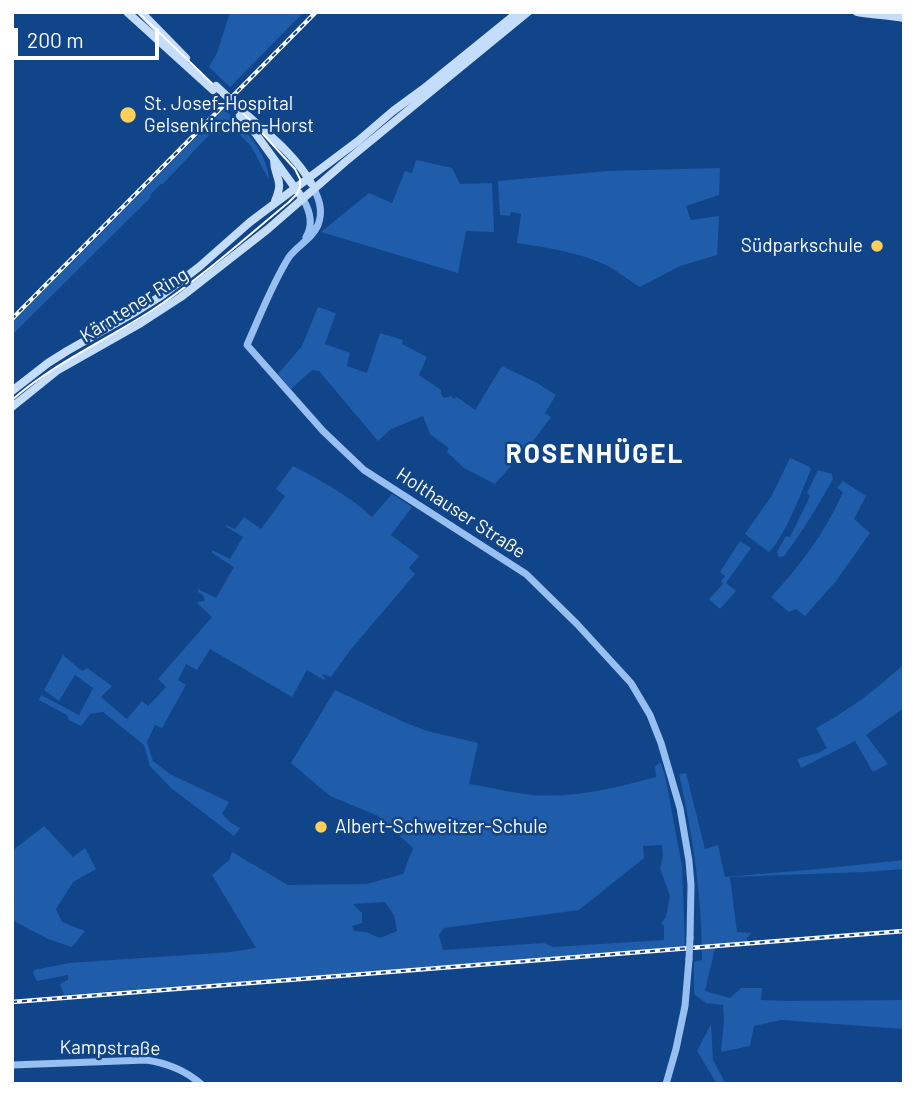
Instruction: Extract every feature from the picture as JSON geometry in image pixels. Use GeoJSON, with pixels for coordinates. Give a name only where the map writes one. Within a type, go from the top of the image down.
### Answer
{"type":"FeatureCollection","features":[{"type":"Feature","properties":{"kind":"main road"},"geometry":{"type":"LineString","coordinates":[[127,12],[149,27],[235,107],[283,146],[299,164],[314,189]]}},
{"type":"Feature","properties":{"kind":"main road"},"geometry":{"type":"LineString","coordinates":[[141,12],[149,27]]}},
{"type":"Feature","properties":{"kind":"main road"},"geometry":{"type":"LineString","coordinates":[[426,92],[517,12]]}},
{"type":"Feature","properties":{"kind":"main road"},"geometry":{"type":"LineString","coordinates":[[426,92],[528,12]]}},
{"type":"Feature","properties":{"kind":"main road"},"geometry":{"type":"LineString","coordinates":[[857,12],[880,16],[884,13],[904,18]]}},
{"type":"Feature","properties":{"kind":"main road","name":"Kärntener Ring"},"geometry":{"type":"LineString","coordinates":[[12,391],[48,363],[161,296],[274,202],[358,141],[393,111],[426,92]]}},
{"type":"Feature","properties":{"kind":"main road","name":"Kärntener Ring"},"geometry":{"type":"LineString","coordinates":[[12,407],[58,370],[181,297],[303,199],[426,92]]}},
{"type":"Feature","properties":{"kind":"main road"},"geometry":{"type":"LineString","coordinates":[[235,107],[303,199]]}},
{"type":"Feature","properties":{"kind":"main road"},"geometry":{"type":"LineString","coordinates":[[274,160],[280,184],[274,202]]}},
{"type":"Feature","properties":{"kind":"street"},"geometry":{"type":"LineString","coordinates":[[303,242],[312,235],[320,218],[321,205],[314,189]]}},
{"type":"Feature","properties":{"kind":"street"},"geometry":{"type":"LineString","coordinates":[[303,199],[308,207],[311,223],[303,242]]}},
{"type":"Feature","properties":{"kind":"street","name":"Holthauser Straße"},"geometry":{"type":"LineString","coordinates":[[303,242],[292,253],[281,272],[247,345],[323,431],[364,470],[536,583],[631,683],[650,715],[665,752],[682,821],[691,885],[685,1006],[666,1084]]}},
{"type":"Feature","properties":{"kind":"street","name":"Kampstraße"},"geometry":{"type":"LineString","coordinates":[[12,1065],[146,1060],[176,1067],[201,1084]]}},
{"type":"Feature","properties":{"kind":"shaded area"},"geometry":{"type":"Polygon","coordinates":[[[230,12],[304,12],[230,87],[209,67],[217,53],[230,12]]]}},
{"type":"Feature","properties":{"kind":"shaded area"},"geometry":{"type":"Polygon","coordinates":[[[224,109],[259,150],[268,170],[269,180],[251,146],[224,119],[151,197],[12,335],[12,323],[224,109]]]}},
{"type":"Feature","properties":{"kind":"shaded area"},"geometry":{"type":"Polygon","coordinates":[[[416,160],[452,168],[460,184],[492,183],[494,232],[466,231],[458,273],[321,232],[369,193],[392,203],[405,171],[412,173],[416,160]]]}},
{"type":"Feature","properties":{"kind":"shaded area"},"geometry":{"type":"Polygon","coordinates":[[[720,168],[719,195],[686,206],[691,220],[719,216],[717,255],[680,266],[640,287],[608,266],[586,257],[517,243],[521,214],[511,212],[510,216],[500,215],[498,181],[608,171],[720,168]]]}},
{"type":"Feature","properties":{"kind":"shaded area"},"geometry":{"type":"Polygon","coordinates":[[[318,307],[336,313],[325,344],[350,353],[347,366],[367,373],[380,333],[403,340],[402,344],[427,357],[419,375],[441,390],[444,398],[457,397],[475,410],[502,366],[556,395],[545,413],[551,417],[495,484],[464,468],[447,452],[449,448],[430,434],[423,416],[391,429],[378,441],[319,371],[312,370],[291,389],[278,374],[302,346],[318,307]]]}},
{"type":"Feature","properties":{"kind":"shaded area"},"geometry":{"type":"Polygon","coordinates":[[[790,458],[811,469],[787,525],[769,552],[745,534],[772,495],[790,458]]]}},
{"type":"Feature","properties":{"kind":"shaded area"},"geometry":{"type":"Polygon","coordinates":[[[293,466],[344,495],[372,517],[392,494],[412,507],[391,535],[419,556],[409,568],[415,574],[331,677],[322,674],[324,680],[307,670],[292,697],[210,649],[197,670],[186,664],[178,680],[186,685],[162,728],[155,725],[147,742],[153,761],[170,774],[229,802],[222,814],[240,828],[234,836],[171,788],[150,766],[144,745],[103,712],[90,714],[81,726],[39,700],[41,695],[79,715],[93,688],[75,675],[59,701],[44,690],[63,655],[82,671],[87,668],[112,686],[101,697],[127,719],[142,701],[148,706],[166,687],[158,679],[212,617],[196,602],[205,601],[198,589],[216,598],[234,567],[212,553],[212,550],[230,559],[243,537],[225,526],[235,529],[244,517],[261,529],[285,496],[276,489],[293,466]]]}},
{"type":"Feature","properties":{"kind":"shaded area"},"geometry":{"type":"Polygon","coordinates":[[[818,470],[832,474],[833,479],[797,538],[784,556],[779,557],[777,552],[786,536],[790,537],[810,496],[807,493],[818,470]]]}},
{"type":"Feature","properties":{"kind":"shaded area"},"geometry":{"type":"Polygon","coordinates":[[[843,481],[866,496],[854,519],[870,533],[836,581],[805,616],[796,609],[789,612],[771,597],[820,534],[843,492],[837,488],[843,481]]]}},
{"type":"Feature","properties":{"kind":"shaded area"},"geometry":{"type":"Polygon","coordinates":[[[740,541],[751,548],[726,583],[736,591],[720,609],[709,599],[723,584],[721,581],[725,576],[720,572],[740,541]]]}},
{"type":"Feature","properties":{"kind":"shaded area"},"geometry":{"type":"Polygon","coordinates":[[[904,664],[904,708],[866,735],[888,764],[873,772],[855,741],[801,768],[797,759],[827,748],[816,728],[862,699],[904,664]]]}},
{"type":"Feature","properties":{"kind":"shaded area"},"geometry":{"type":"Polygon","coordinates":[[[335,690],[427,731],[478,743],[469,784],[533,795],[580,794],[656,777],[655,767],[660,762],[665,775],[682,866],[685,947],[64,995],[60,984],[68,980],[68,975],[37,981],[34,970],[69,963],[256,948],[212,875],[229,860],[232,852],[288,885],[367,884],[403,874],[413,848],[378,816],[330,796],[291,763],[335,690]],[[662,845],[643,846],[644,858],[579,910],[444,928],[439,935],[443,950],[544,943],[553,947],[664,940],[664,926],[661,923],[666,917],[670,896],[660,868],[662,845]],[[385,902],[353,904],[362,913],[362,923],[352,926],[354,931],[366,932],[380,938],[397,931],[394,915],[385,902]]]}},
{"type":"Feature","properties":{"kind":"shaded area"},"geometry":{"type":"Polygon","coordinates":[[[686,773],[705,849],[718,845],[725,877],[904,860],[904,869],[730,877],[737,932],[751,933],[747,944],[716,944],[705,991],[730,998],[741,988],[762,988],[761,1000],[904,1000],[904,1029],[781,1020],[754,1026],[750,1046],[721,1052],[723,1005],[706,1003],[694,994],[694,962],[702,960],[702,936],[696,866],[679,774],[686,773]]]}},
{"type":"Feature","properties":{"kind":"shaded area"},"geometry":{"type":"Polygon","coordinates":[[[44,826],[73,857],[85,848],[96,869],[73,882],[56,909],[62,922],[85,931],[72,947],[48,939],[12,920],[12,903],[15,899],[12,895],[12,851],[44,826]]]}},
{"type":"Feature","properties":{"kind":"shaded area"},"geometry":{"type":"Polygon","coordinates":[[[711,1024],[713,1060],[726,1084],[717,1084],[697,1051],[711,1024]]]}},
{"type":"Feature","properties":{"kind":"tram line"},"geometry":{"type":"LineString","coordinates":[[12,400],[45,375],[187,286],[289,202],[300,187],[300,179],[295,169],[251,121],[138,12]]}},
{"type":"Feature","properties":{"kind":"railway"},"geometry":{"type":"LineString","coordinates":[[12,319],[316,12]]}},
{"type":"Feature","properties":{"kind":"railway"},"geometry":{"type":"LineString","coordinates":[[12,1002],[904,931]]}},
{"type":"Feature","properties":{"kind":"place","name":"St. Josef-Hospital Gelsenkirchen-Horst"},"geometry":{"type":"Point","coordinates":[128,115]}},
{"type":"Feature","properties":{"kind":"place","name":"Südparkschule"},"geometry":{"type":"Point","coordinates":[877,246]}},
{"type":"Feature","properties":{"kind":"place","name":"Albert-Schweitzer-Schule"},"geometry":{"type":"Point","coordinates":[321,827]}},
{"type":"Feature","properties":{"kind":"district","name":"ROSENHÜGEL"},"geometry":{"type":"Point","coordinates":[595,454]}}]}
